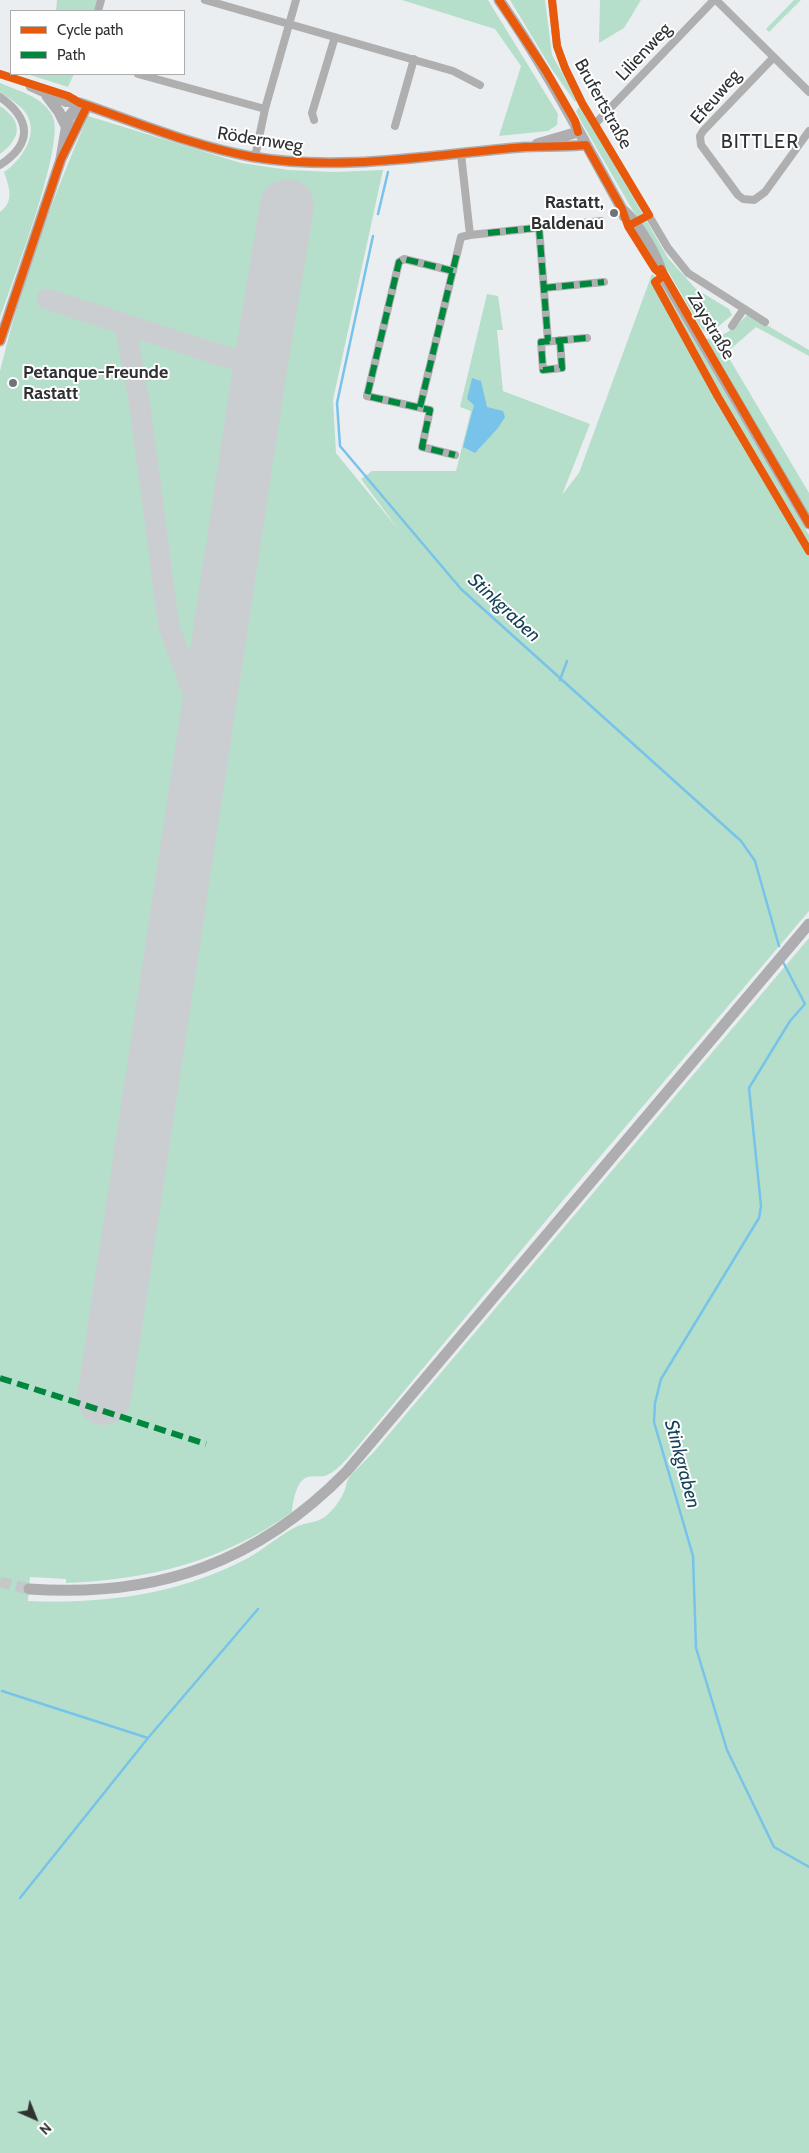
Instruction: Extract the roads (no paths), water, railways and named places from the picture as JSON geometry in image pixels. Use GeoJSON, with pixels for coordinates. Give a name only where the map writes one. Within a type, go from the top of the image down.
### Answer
{"type":"FeatureCollection","features":[{"type":"Feature","properties":{"kind":"street"},"geometry":{"type":"LineString","coordinates":[[205,0],[453,71],[480,86]]}},
{"type":"Feature","properties":{"kind":"street"},"geometry":{"type":"LineString","coordinates":[[255,157],[265,110],[296,0]]}},
{"type":"Feature","properties":{"kind":"street","name":"Zaystraße"},"geometry":{"type":"LineString","coordinates":[[499,0],[528,47],[546,71],[622,209],[628,226],[655,270],[663,276],[809,524]]}},
{"type":"Feature","properties":{"kind":"street","name":"Brufertstraße"},"geometry":{"type":"LineString","coordinates":[[552,0],[555,36],[560,57],[596,124],[678,262],[688,273],[743,310],[765,322]]}},
{"type":"Feature","properties":{"kind":"street"},"geometry":{"type":"LineString","coordinates":[[715,0],[809,92]]}},
{"type":"Feature","properties":{"kind":"street","name":"Lilienweg"},"geometry":{"type":"LineString","coordinates":[[596,124],[715,0]]}},
{"type":"Feature","properties":{"kind":"street"},"geometry":{"type":"LineString","coordinates":[[314,120],[312,112],[335,37]]}},
{"type":"Feature","properties":{"kind":"street","name":"Efeuweg"},"geometry":{"type":"LineString","coordinates":[[773,58],[703,131],[700,136],[701,145],[738,195],[743,199],[754,200],[766,192],[809,131]]}},
{"type":"Feature","properties":{"kind":"street"},"geometry":{"type":"LineString","coordinates":[[395,126],[414,60]]}},
{"type":"Feature","properties":{"kind":"street","name":"Rödernweg"},"geometry":{"type":"LineString","coordinates":[[0,74],[68,96],[83,104],[211,149],[255,157],[345,164],[527,147],[586,145]]}},
{"type":"Feature","properties":{"kind":"street"},"geometry":{"type":"LineString","coordinates":[[142,75],[265,110]]}},
{"type":"Feature","properties":{"kind":"street","name":"Rödernweg"},"geometry":{"type":"LineString","coordinates":[[17,80],[47,96],[66,103],[83,104]]}},
{"type":"Feature","properties":{"kind":"street"},"geometry":{"type":"LineString","coordinates":[[47,96],[59,112],[66,126]]}},
{"type":"Feature","properties":{"kind":"street"},"geometry":{"type":"LineString","coordinates":[[0,97],[19,113],[24,128],[23,137],[16,151],[0,164]]}},
{"type":"Feature","properties":{"kind":"street"},"geometry":{"type":"LineString","coordinates":[[62,159],[66,126],[70,114],[83,104]]}},
{"type":"Feature","properties":{"kind":"street"},"geometry":{"type":"LineString","coordinates":[[0,341],[62,159],[83,104]]}},
{"type":"Feature","properties":{"kind":"street","name":"Rödernweg"},"geometry":{"type":"LineString","coordinates":[[527,147],[578,132]]}},
{"type":"Feature","properties":{"kind":"street"},"geometry":{"type":"LineString","coordinates":[[461,154],[470,235]]}},
{"type":"Feature","properties":{"kind":"street"},"geometry":{"type":"LineString","coordinates":[[420,407],[461,238],[470,235],[601,221]]}},
{"type":"Feature","properties":{"kind":"street"},"geometry":{"type":"LineString","coordinates":[[539,227],[548,341]]}},
{"type":"Feature","properties":{"kind":"street"},"geometry":{"type":"LineString","coordinates":[[452,271],[404,259],[399,262],[367,396],[430,410],[422,447],[455,455]]}},
{"type":"Feature","properties":{"kind":"street"},"geometry":{"type":"LineString","coordinates":[[544,288],[604,282]]}},
{"type":"Feature","properties":{"kind":"street"},"geometry":{"type":"LineString","coordinates":[[732,326],[743,310]]}},
{"type":"Feature","properties":{"kind":"street"},"geometry":{"type":"LineString","coordinates":[[560,340],[562,368],[543,370],[541,342],[548,341],[560,340],[587,338]]}},
{"type":"Feature","properties":{"kind":"street"},"geometry":{"type":"LineString","coordinates":[[29,1589],[110,1589],[140,1586],[179,1576],[236,1554],[285,1525],[305,1510],[347,1470],[809,924]]}},
{"type":"Feature","properties":{"kind":"water"},"geometry":{"type":"Polygon","coordinates":[[[472,378],[481,381],[487,407],[503,411],[505,417],[498,428],[475,453],[463,447],[474,405],[467,399],[472,378]]]}},
{"type":"Feature","properties":{"kind":"waterway","name":"Stinkgraben"},"geometry":{"type":"LineString","coordinates":[[378,214],[388,172]]}},
{"type":"Feature","properties":{"kind":"waterway","name":"Stinkgraben"},"geometry":{"type":"LineString","coordinates":[[373,236],[337,403],[340,446],[461,589],[741,841],[755,861],[779,946]]}},
{"type":"Feature","properties":{"kind":"waterway"},"geometry":{"type":"LineString","coordinates":[[560,680],[567,661]]}},
{"type":"Feature","properties":{"kind":"waterway","name":"Stinkgraben"},"geometry":{"type":"LineString","coordinates":[[783,962],[805,1004],[790,1021],[749,1088],[761,1206],[759,1218],[661,1379],[655,1403],[654,1422],[693,1556],[696,1648],[727,1750],[774,1847],[809,1867]]}},
{"type":"Feature","properties":{"kind":"waterway"},"geometry":{"type":"LineString","coordinates":[[20,1898],[148,1738],[258,1609]]}},
{"type":"Feature","properties":{"kind":"waterway"},"geometry":{"type":"LineString","coordinates":[[2,1691],[148,1738]]}},
{"type":"Feature","properties":{"kind":"tunnel"},"geometry":{"type":"LineString","coordinates":[[0,1582],[29,1589]]}},
{"type":"Feature","properties":{"kind":"place","name":"Rastatt, Baldenau"},"geometry":{"type":"Point","coordinates":[614,213]}},
{"type":"Feature","properties":{"kind":"place","name":"Petanque-Freunde Rastatt"},"geometry":{"type":"Point","coordinates":[13,383]}},
{"type":"Feature","properties":{"kind":"district","name":"BITTLER"},"geometry":{"type":"Point","coordinates":[760,142]}}]}
